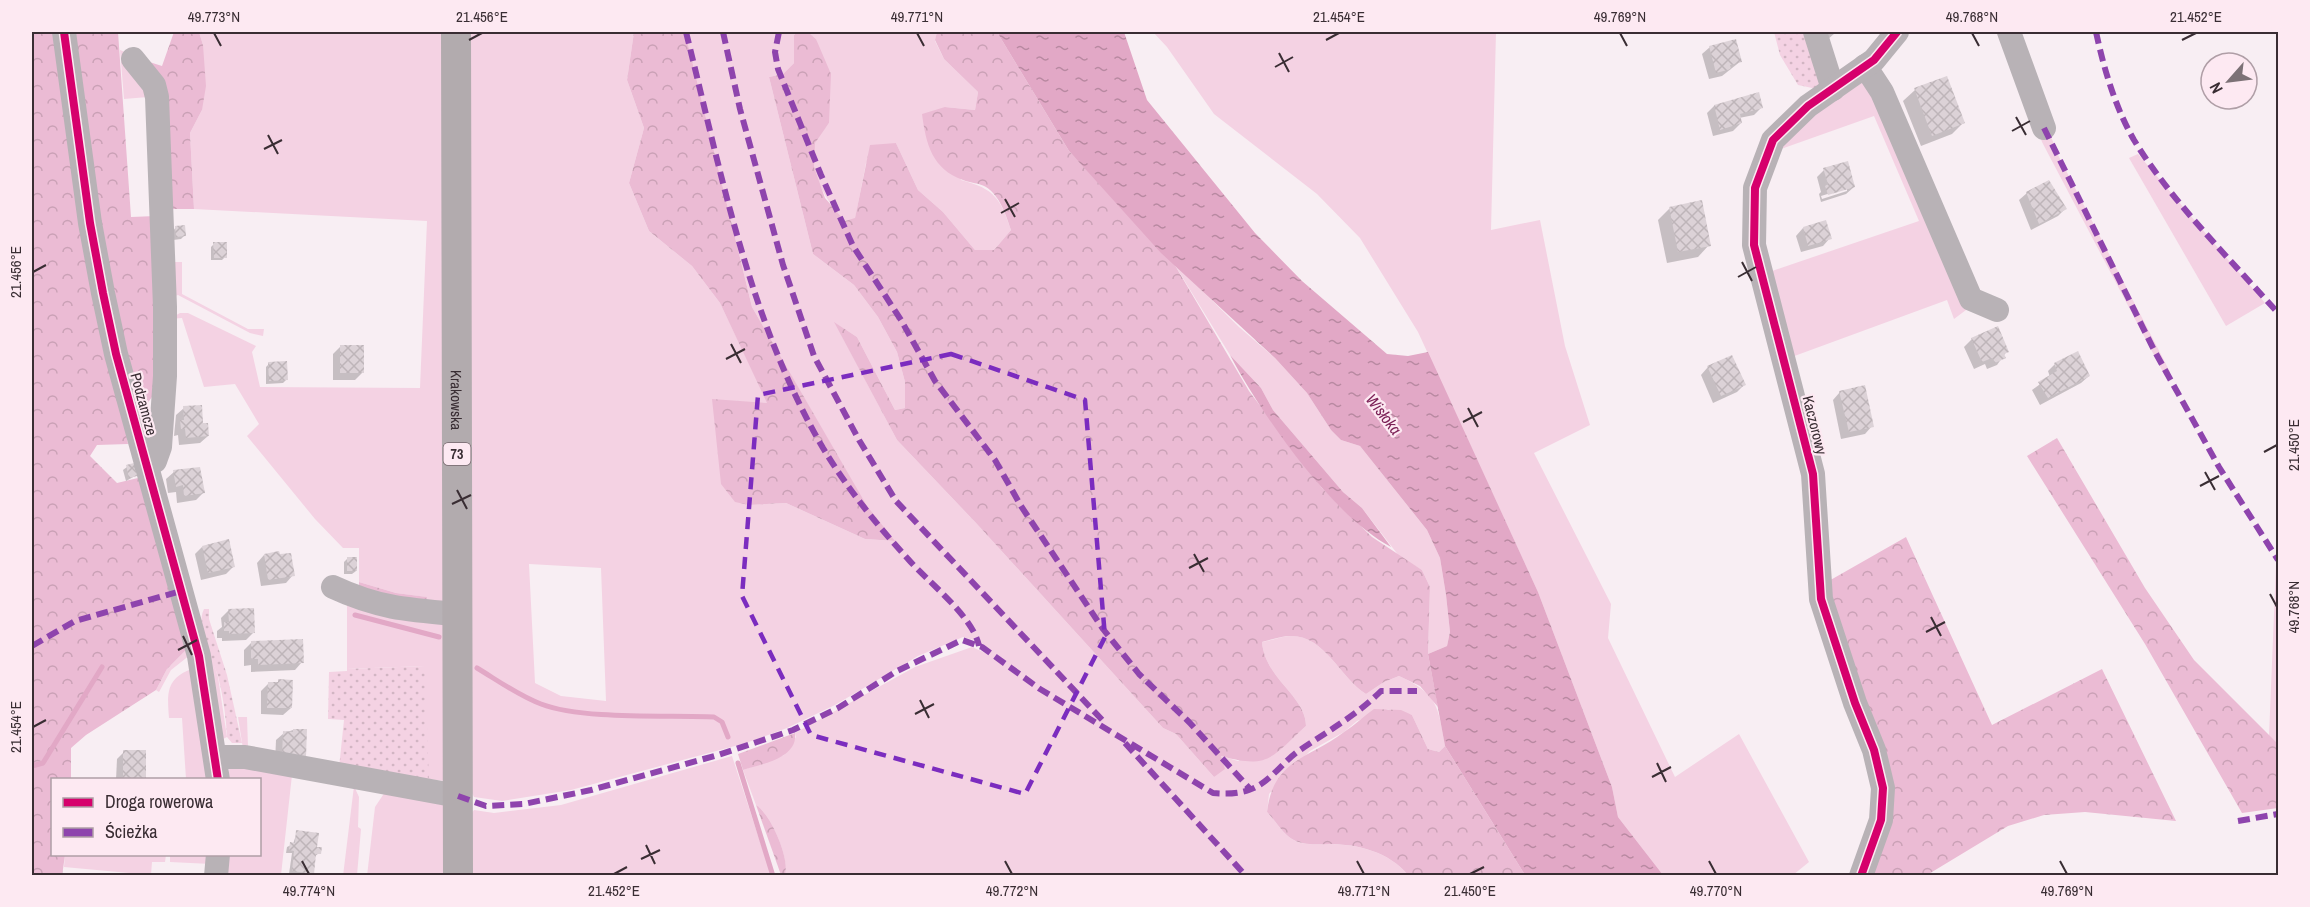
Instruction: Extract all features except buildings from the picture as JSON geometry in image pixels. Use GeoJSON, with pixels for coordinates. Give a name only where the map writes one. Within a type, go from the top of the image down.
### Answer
{"type":"FeatureCollection","features":[{"type":"Feature","properties":{"kind":"main road","name":"Krakowska"},"geometry":{"type":"LineString","coordinates":[[456,32],[458,876]]}},
{"type":"Feature","properties":{"kind":"street","name":"Podzamcze"},"geometry":{"type":"LineString","coordinates":[[64,32],[88,212],[100,281],[116,354],[199,656],[217,768]]}},
{"type":"Feature","properties":{"kind":"street"},"geometry":{"type":"LineString","coordinates":[[1815,32],[1833,89]]}},
{"type":"Feature","properties":{"kind":"street","name":"Kaczorowy"},"geometry":{"type":"LineString","coordinates":[[1861,876],[1881,820],[1883,788],[1874,750],[1855,703],[1821,599],[1813,474],[1754,245],[1755,188],[1773,140],[1808,106],[1874,60],[1897,32]]}},
{"type":"Feature","properties":{"kind":"street"},"geometry":{"type":"LineString","coordinates":[[2009,32],[2044,128]]}},
{"type":"Feature","properties":{"kind":"street"},"geometry":{"type":"LineString","coordinates":[[133,59],[157,92],[165,307],[160,447],[156,459],[146,465]]}},
{"type":"Feature","properties":{"kind":"street"},"geometry":{"type":"LineString","coordinates":[[1865,66],[1882,92],[1971,298],[1997,310]]}},
{"type":"Feature","properties":{"kind":"street"},"geometry":{"type":"LineString","coordinates":[[333,587],[359,599],[391,608],[458,614]]}},
{"type":"Feature","properties":{"kind":"street"},"geometry":{"type":"LineString","coordinates":[[217,768],[245,757],[458,796]]}},
{"type":"Feature","properties":{"kind":"street"},"geometry":{"type":"LineString","coordinates":[[216,876],[218,856]]}},
{"type":"Feature","properties":{"kind":"highlighted area"},"geometry":{"type":"Polygon","coordinates":[[[951,354],[1085,400],[1105,637],[1025,794],[811,735],[742,596],[758,395],[951,354]]]}},
{"type":"Feature","properties":{"kind":"shaded area"},"geometry":{"type":"Polygon","coordinates":[[[199,32],[443,32],[444,603],[423,607],[426,597],[396,593],[359,582],[359,548],[343,548],[315,519],[247,436],[259,424],[235,384],[204,387],[182,318],[169,319],[180,313],[188,313],[256,346],[252,352],[260,387],[420,388],[427,221],[194,209],[190,133],[202,110],[203,45],[199,32]]]}},
{"type":"Feature","properties":{"kind":"shaded area"},"geometry":{"type":"Polygon","coordinates":[[[468,32],[634,32],[627,80],[644,128],[629,183],[649,231],[692,266],[720,303],[768,403],[749,505],[786,503],[865,539],[894,541],[867,507],[752,307],[685,32],[797,32],[794,35],[794,63],[783,74],[769,77],[813,254],[854,285],[878,317],[897,352],[905,382],[905,408],[895,410],[857,337],[835,323],[897,440],[1163,728],[1176,734],[1214,777],[1221,756],[1238,761],[1291,739],[1306,726],[1300,705],[1270,667],[1262,642],[1287,636],[1313,642],[1366,694],[1384,682],[1399,676],[1422,689],[1438,711],[1445,746],[1439,752],[1428,749],[1412,715],[1388,709],[1357,721],[1344,732],[1310,751],[1269,794],[1267,812],[1292,839],[1305,844],[1339,844],[1372,851],[1392,860],[1408,875],[785,875],[785,859],[778,837],[768,817],[756,805],[743,770],[784,755],[796,737],[795,733],[915,667],[972,647],[990,655],[977,641],[963,637],[918,656],[835,705],[787,728],[746,743],[571,790],[502,801],[474,797],[472,793],[468,32]],[[529,564],[535,683],[561,696],[606,701],[601,568],[529,564]]]}},
{"type":"Feature","properties":{"kind":"shaded area"},"geometry":{"type":"Polygon","coordinates":[[[808,32],[937,32],[935,41],[944,59],[978,92],[975,110],[945,107],[961,180],[982,187],[995,196],[1011,230],[994,250],[975,250],[943,212],[918,190],[896,143],[866,163],[855,219],[845,221],[838,213],[825,195],[813,165],[815,143],[829,123],[816,39],[808,32]]]}},
{"type":"Feature","properties":{"kind":"shaded area"},"geometry":{"type":"Polygon","coordinates":[[[1153,32],[1496,32],[1491,230],[1540,220],[1565,346],[1590,425],[1534,453],[1611,604],[1608,638],[1675,777],[1739,734],[1809,862],[1793,875],[1663,875],[1618,817],[1612,787],[1538,592],[1418,332],[1360,238],[1317,194],[1214,114],[1167,47],[1153,32]]]}},
{"type":"Feature","properties":{"kind":"shaded area"},"geometry":{"type":"Polygon","coordinates":[[[1774,32],[1811,32],[1824,84],[1817,89],[1798,85],[1780,55],[1774,32]]]}},
{"type":"Feature","properties":{"kind":"shaded area"},"geometry":{"type":"Polygon","coordinates":[[[120,50],[127,53],[148,97],[124,99],[120,50]]]}},
{"type":"Feature","properties":{"kind":"shaded area"},"geometry":{"type":"Polygon","coordinates":[[[1864,81],[1974,304],[1954,319],[1947,300],[1789,358],[1772,271],[1919,221],[1874,116],[1781,149],[1795,129],[1864,81]]]}},
{"type":"Feature","properties":{"kind":"shaded area"},"geometry":{"type":"Polygon","coordinates":[[[2047,126],[2058,155],[2170,372],[2165,376],[2042,142],[2038,130],[2047,126]]]}},
{"type":"Feature","properties":{"kind":"shaded area"},"geometry":{"type":"Polygon","coordinates":[[[2138,154],[2265,303],[2226,326],[2129,158],[2138,154]]]}},
{"type":"Feature","properties":{"kind":"shaded area"},"geometry":{"type":"Polygon","coordinates":[[[168,262],[182,262],[182,294],[248,329],[264,329],[263,336],[250,333],[178,295],[169,298],[168,262]]]}},
{"type":"Feature","properties":{"kind":"shaded area"},"geometry":{"type":"Polygon","coordinates":[[[1173,262],[1239,327],[1275,358],[1307,393],[1331,430],[1341,440],[1360,446],[1427,530],[1440,558],[1450,632],[1447,646],[1428,654],[1430,587],[1422,570],[1399,556],[1362,508],[1343,492],[1273,410],[1261,388],[1230,355],[1173,262]]]}},
{"type":"Feature","properties":{"kind":"shaded area"},"geometry":{"type":"Polygon","coordinates":[[[2276,565],[2278,567],[2278,744],[2269,736],[2276,565]]]}},
{"type":"Feature","properties":{"kind":"shaded area"},"geometry":{"type":"Polygon","coordinates":[[[347,601],[444,624],[445,781],[343,769],[425,666],[347,669],[347,601]]]}},
{"type":"Feature","properties":{"kind":"shaded area"},"geometry":{"type":"Polygon","coordinates":[[[204,609],[209,609],[209,619],[227,675],[242,743],[232,743],[227,737],[220,684],[203,633],[204,609]]]}},
{"type":"Feature","properties":{"kind":"shaded area"},"geometry":{"type":"Polygon","coordinates":[[[208,646],[218,677],[227,737],[223,739],[208,646]]]}},
{"type":"Feature","properties":{"kind":"shaded area"},"geometry":{"type":"Polygon","coordinates":[[[187,649],[190,655],[171,670],[159,692],[156,690],[167,669],[187,649]]]}},
{"type":"Feature","properties":{"kind":"shaded area"},"geometry":{"type":"Polygon","coordinates":[[[425,666],[429,783],[339,768],[344,720],[328,719],[329,672],[347,671],[347,669],[425,666]]]}},
{"type":"Feature","properties":{"kind":"shaded area"},"geometry":{"type":"Polygon","coordinates":[[[194,668],[211,778],[186,778],[182,718],[169,718],[170,687],[178,676],[194,668]]]}},
{"type":"Feature","properties":{"kind":"shaded area"},"geometry":{"type":"Polygon","coordinates":[[[238,717],[247,717],[248,747],[243,749],[238,717]]]}},
{"type":"Feature","properties":{"kind":"shaded area"},"geometry":{"type":"Polygon","coordinates":[[[732,756],[771,875],[469,876],[471,814],[474,810],[494,813],[561,805],[732,756]]]}},
{"type":"Feature","properties":{"kind":"shaded area"},"geometry":{"type":"Polygon","coordinates":[[[230,766],[292,775],[281,875],[224,876],[226,856],[261,856],[261,778],[227,778],[230,766]]]}},
{"type":"Feature","properties":{"kind":"shaded area"},"geometry":{"type":"Polygon","coordinates":[[[354,786],[359,797],[358,827],[361,829],[357,875],[343,876],[354,786]]]}},
{"type":"Feature","properties":{"kind":"shaded area"},"geometry":{"type":"Polygon","coordinates":[[[385,792],[443,801],[446,875],[367,876],[375,807],[385,792]]]}},
{"type":"Feature","properties":{"kind":"shaded area"},"geometry":{"type":"Polygon","coordinates":[[[65,856],[166,856],[165,862],[152,862],[151,875],[64,867],[65,856]]]}},
{"type":"Feature","properties":{"kind":"shaded area"},"geometry":{"type":"Polygon","coordinates":[[[170,856],[211,856],[211,864],[170,862],[170,856]]]}},
{"type":"Feature","properties":{"kind":"green space"},"geometry":{"type":"Polygon","coordinates":[[[32,32],[60,32],[128,444],[97,445],[90,456],[117,483],[142,477],[187,649],[167,669],[156,690],[86,735],[71,748],[71,778],[51,778],[51,856],[65,856],[62,876],[32,875],[32,32]]]}},
{"type":"Feature","properties":{"kind":"green space"},"geometry":{"type":"Polygon","coordinates":[[[72,32],[118,32],[131,217],[156,216],[154,394],[140,414],[118,319],[100,224],[84,128],[72,32]]]}},
{"type":"Feature","properties":{"kind":"green space"},"geometry":{"type":"Polygon","coordinates":[[[174,32],[199,32],[203,45],[206,86],[202,110],[190,133],[194,209],[167,209],[140,59],[162,66],[174,32]]]}},
{"type":"Feature","properties":{"kind":"green space"},"geometry":{"type":"Polygon","coordinates":[[[634,32],[685,32],[752,307],[867,506],[895,541],[865,539],[786,503],[749,505],[735,502],[721,484],[712,399],[767,403],[720,303],[692,266],[649,231],[629,183],[644,128],[627,80],[634,32]]]}},
{"type":"Feature","properties":{"kind":"green space"},"geometry":{"type":"Polygon","coordinates":[[[797,32],[808,32],[816,39],[831,74],[829,123],[815,143],[814,167],[825,198],[845,221],[855,218],[870,145],[896,143],[918,190],[943,212],[975,250],[994,250],[1011,230],[1002,206],[986,187],[953,175],[937,162],[929,145],[922,114],[945,107],[975,110],[978,92],[944,59],[935,40],[937,32],[997,32],[1069,151],[1173,262],[1249,391],[1322,488],[1372,537],[1422,570],[1430,587],[1428,654],[1438,707],[1420,686],[1399,676],[1384,682],[1366,694],[1313,642],[1287,636],[1262,642],[1270,667],[1300,705],[1306,726],[1269,758],[1250,761],[1221,756],[1225,769],[1214,777],[1176,734],[1163,728],[897,440],[834,322],[857,337],[895,410],[905,408],[905,382],[897,352],[878,317],[854,285],[813,254],[769,77],[783,74],[794,63],[794,35],[797,32]]]}},
{"type":"Feature","properties":{"kind":"green space"},"geometry":{"type":"Polygon","coordinates":[[[2057,438],[2145,588],[2194,660],[2278,744],[2278,808],[2242,813],[2145,644],[2027,456],[2057,438]]]}},
{"type":"Feature","properties":{"kind":"green space"},"geometry":{"type":"Polygon","coordinates":[[[1906,537],[1992,725],[2102,669],[2176,821],[2085,812],[2044,815],[2008,826],[1927,875],[1867,875],[1891,805],[1827,582],[1906,537]]]}},
{"type":"Feature","properties":{"kind":"green space"},"geometry":{"type":"Polygon","coordinates":[[[359,582],[396,593],[427,597],[423,607],[359,595],[359,582]]]}},
{"type":"Feature","properties":{"kind":"green space"},"geometry":{"type":"Polygon","coordinates":[[[1374,709],[1401,710],[1412,715],[1428,749],[1439,752],[1445,746],[1525,875],[1408,875],[1392,860],[1372,851],[1340,844],[1301,843],[1289,837],[1282,830],[1267,812],[1277,781],[1295,762],[1331,741],[1374,709]]]}},
{"type":"Feature","properties":{"kind":"green space"},"geometry":{"type":"Polygon","coordinates":[[[795,733],[794,742],[785,754],[777,759],[743,770],[738,754],[795,733]]]}},
{"type":"Feature","properties":{"kind":"green space"},"geometry":{"type":"Polygon","coordinates":[[[756,805],[768,817],[778,837],[785,859],[785,875],[781,875],[756,805]]]}},
{"type":"Feature","properties":{"kind":"water","name":"Wisłoka"},"geometry":{"type":"Polygon","coordinates":[[[997,32],[1124,32],[1147,100],[1255,233],[1302,281],[1387,354],[1408,356],[1428,352],[1538,592],[1612,787],[1618,817],[1663,875],[1525,875],[1445,746],[1428,654],[1447,646],[1450,632],[1440,558],[1427,530],[1360,446],[1341,440],[1331,430],[1307,393],[1275,358],[1161,253],[1069,151],[997,32]]]}},
{"type":"Feature","properties":{"kind":"water"},"geometry":{"type":"Polygon","coordinates":[[[1230,355],[1261,388],[1273,410],[1343,492],[1362,508],[1391,547],[1368,532],[1345,512],[1300,462],[1260,406],[1230,355]]]}},
{"type":"Feature","properties":{"kind":"waterway"},"geometry":{"type":"LineString","coordinates":[[355,615],[439,637]]}},
{"type":"Feature","properties":{"kind":"waterway"},"geometry":{"type":"LineString","coordinates":[[32,766],[43,763],[102,667]]}},
{"type":"Feature","properties":{"kind":"waterway"},"geometry":{"type":"LineString","coordinates":[[477,668],[525,697],[559,709],[602,715],[714,717],[722,722],[728,737]]}},
{"type":"Feature","properties":{"kind":"waterway"},"geometry":{"type":"LineString","coordinates":[[738,763],[773,876]]}},
{"type":"Feature","properties":{"kind":"marked path"},"geometry":{"type":"LineString","coordinates":[[686,32],[740,245],[775,349],[797,399],[823,448],[852,491],[896,546],[959,611],[975,635],[979,646]]}},
{"type":"Feature","properties":{"kind":"marked path"},"geometry":{"type":"LineString","coordinates":[[723,32],[740,109],[783,265],[814,356],[859,440],[896,501],[1106,724]]}},
{"type":"Feature","properties":{"kind":"marked path"},"geometry":{"type":"LineString","coordinates":[[779,32],[775,52],[778,69],[821,175],[853,246],[901,320],[935,381],[995,460],[1021,506],[1103,629],[1139,674],[1189,722],[1251,790]]}},
{"type":"Feature","properties":{"kind":"marked path"},"geometry":{"type":"LineString","coordinates":[[2096,32],[2111,88],[2134,140],[2183,207],[2278,313]]}},
{"type":"Feature","properties":{"kind":"marked path"},"geometry":{"type":"LineString","coordinates":[[2044,128],[2154,350],[2219,467],[2278,560]]}},
{"type":"Feature","properties":{"kind":"marked path"},"geometry":{"type":"LineString","coordinates":[[32,646],[75,621],[181,591]]}},
{"type":"Feature","properties":{"kind":"marked path"},"geometry":{"type":"LineString","coordinates":[[458,796],[486,806],[524,804],[591,790],[718,755],[793,730],[838,708],[897,671],[962,640],[982,647],[1040,689],[1213,793],[1236,793],[1256,787],[1294,755],[1352,715],[1381,691],[1417,691]]}},
{"type":"Feature","properties":{"kind":"marked path"},"geometry":{"type":"LineString","coordinates":[[1125,743],[1246,876]]}},
{"type":"Feature","properties":{"kind":"marked path"},"geometry":{"type":"LineString","coordinates":[[2238,821],[2278,814]]}},
{"type":"Feature","properties":{"kind":"cycle path"},"geometry":{"type":"LineString","coordinates":[[64,32],[90,223],[103,293],[116,354],[199,656],[218,778]]}},
{"type":"Feature","properties":{"kind":"cycle path"},"geometry":{"type":"LineString","coordinates":[[1861,876],[1881,820],[1883,788],[1874,750],[1855,703],[1821,599],[1813,474],[1754,245],[1755,188],[1773,140],[1808,106],[1874,60],[1897,32]]}}]}
